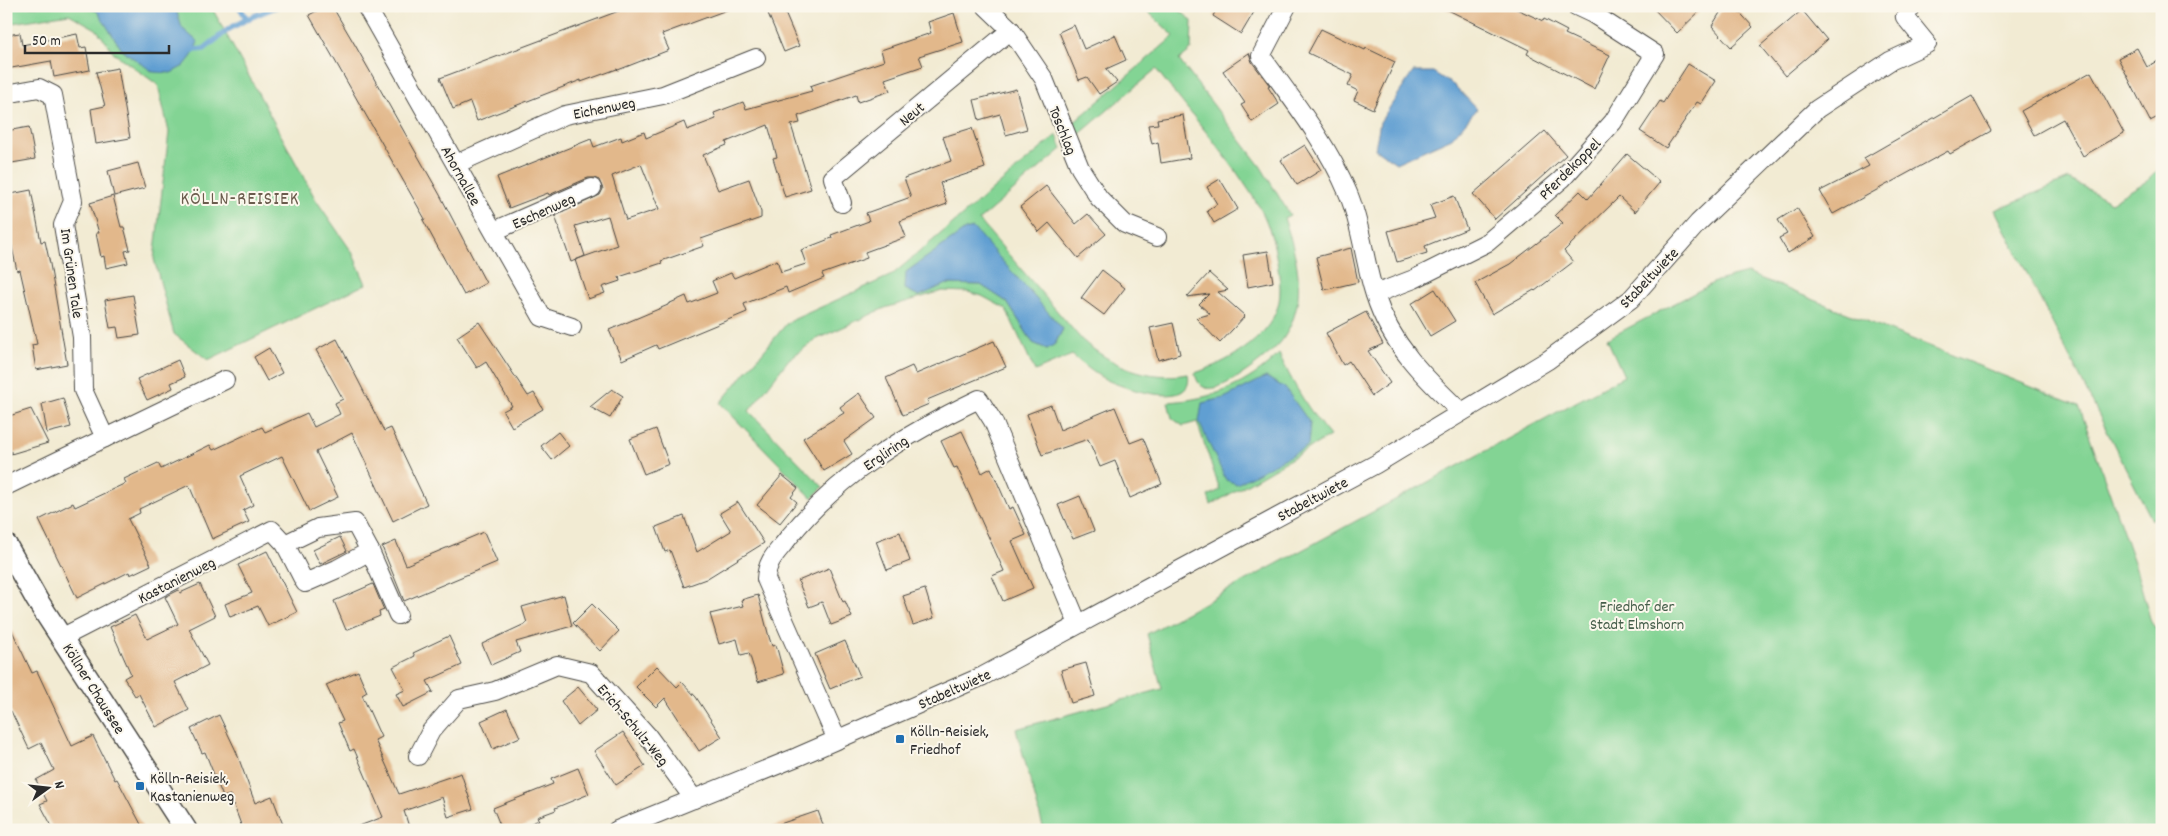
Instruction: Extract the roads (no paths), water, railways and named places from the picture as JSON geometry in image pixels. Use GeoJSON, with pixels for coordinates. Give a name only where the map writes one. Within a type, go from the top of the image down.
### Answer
{"type":"FeatureCollection","features":[{"type":"Feature","properties":{"kind":"street","name":"Ahornallee"},"geometry":{"type":"LineString","coordinates":[[366,6],[542,317],[572,326]]}},
{"type":"Feature","properties":{"kind":"street","name":"Toschlag"},"geometry":{"type":"LineString","coordinates":[[986,6],[1010,30],[1044,79],[1080,168],[1099,198],[1125,224],[1157,237]]}},
{"type":"Feature","properties":{"kind":"street"},"geometry":{"type":"LineString","coordinates":[[1287,6],[1262,56],[1332,160],[1349,194],[1364,242],[1375,294],[1386,323],[1405,355],[1462,412]]}},
{"type":"Feature","properties":{"kind":"street","name":"Pferdekoppel"},"geometry":{"type":"LineString","coordinates":[[1375,294],[1414,279],[1488,242],[1562,179],[1613,122],[1655,54],[1593,14],[1576,6]]}},
{"type":"Feature","properties":{"kind":"street","name":"Stabeltwiete"},"geometry":{"type":"LineString","coordinates":[[617,830],[836,740],[983,676],[1376,464],[1548,360],[1631,299],[1698,223],[1817,109],[1890,61],[1926,44],[1908,12]]}},
{"type":"Feature","properties":{"kind":"street","name":"Neut"},"geometry":{"type":"LineString","coordinates":[[842,203],[833,178],[1010,30]]}},
{"type":"Feature","properties":{"kind":"street","name":"Eichenweg"},"geometry":{"type":"LineString","coordinates":[[456,164],[565,115],[663,95],[756,58]]}},
{"type":"Feature","properties":{"kind":"street","name":"Im Grünen Tale"},"geometry":{"type":"LineString","coordinates":[[6,94],[39,88],[53,95],[73,201],[63,226],[82,337],[83,390],[104,438]]}},
{"type":"Feature","properties":{"kind":"street","name":"Eschenweg"},"geometry":{"type":"LineString","coordinates":[[494,231],[592,188]]}},
{"type":"Feature","properties":{"kind":"street"},"geometry":{"type":"LineString","coordinates":[[6,486],[225,380]]}},
{"type":"Feature","properties":{"kind":"street","name":"Ergliring"},"geometry":{"type":"LineString","coordinates":[[836,740],[766,579],[766,566],[795,530],[838,484],[877,455],[934,420],[979,399],[993,421],[1078,624]]}},
{"type":"Feature","properties":{"kind":"street"},"geometry":{"type":"LineString","coordinates":[[370,551],[337,569],[305,583],[284,544],[318,528],[355,523],[370,551],[398,615]]}},
{"type":"Feature","properties":{"kind":"street","name":"Kastanienweg"},"geometry":{"type":"LineString","coordinates":[[63,637],[272,530],[284,544]]}},
{"type":"Feature","properties":{"kind":"street","name":"Köllner Chaussee"},"geometry":{"type":"LineString","coordinates":[[6,545],[37,600],[63,637],[186,830]]}},
{"type":"Feature","properties":{"kind":"street","name":"Erich-Schulz-Weg"},"geometry":{"type":"LineString","coordinates":[[418,756],[431,731],[459,700],[496,691],[557,665],[591,672],[647,735],[694,799]]}},
{"type":"Feature","properties":{"kind":"water"},"geometry":{"type":"Polygon","coordinates":[[[82,6],[175,6],[182,28],[198,42],[192,56],[184,66],[171,73],[153,72],[122,50],[97,11],[82,6]]]}},
{"type":"Feature","properties":{"kind":"water"},"geometry":{"type":"Polygon","coordinates":[[[1413,72],[1433,72],[1455,86],[1477,109],[1452,138],[1396,163],[1375,149],[1380,122],[1413,72]]]}},
{"type":"Feature","properties":{"kind":"water"},"geometry":{"type":"Polygon","coordinates":[[[973,228],[1063,329],[1055,344],[1047,349],[1033,343],[1007,302],[981,285],[947,284],[919,296],[905,289],[906,272],[965,230],[973,228]]]}},
{"type":"Feature","properties":{"kind":"water"},"geometry":{"type":"Polygon","coordinates":[[[1266,377],[1285,388],[1310,423],[1308,446],[1237,484],[1226,480],[1199,422],[1202,403],[1224,398],[1266,377]]]}},
{"type":"Feature","properties":{"kind":"waterway"},"geometry":{"type":"LineString","coordinates":[[239,6],[247,19],[278,6]]}},
{"type":"Feature","properties":{"kind":"waterway"},"geometry":{"type":"LineString","coordinates":[[194,50],[204,49],[229,29],[247,19]]}},
{"type":"Feature","properties":{"kind":"place","name":"Kölln-Reisiek, Friedhof"},"geometry":{"type":"Point","coordinates":[900,739]}},
{"type":"Feature","properties":{"kind":"place","name":"Kölln-Reisiek, Kastanienweg"},"geometry":{"type":"Point","coordinates":[140,786]}},
{"type":"Feature","properties":{"kind":"district","name":"KÖLLN-REISIEK"},"geometry":{"type":"Point","coordinates":[240,197]}},
{"type":"Feature","properties":{"kind":"park label","name":"Friedhof der Stadt Elmshorn"},"geometry":{"type":"Point","coordinates":[1637,614]}}]}
